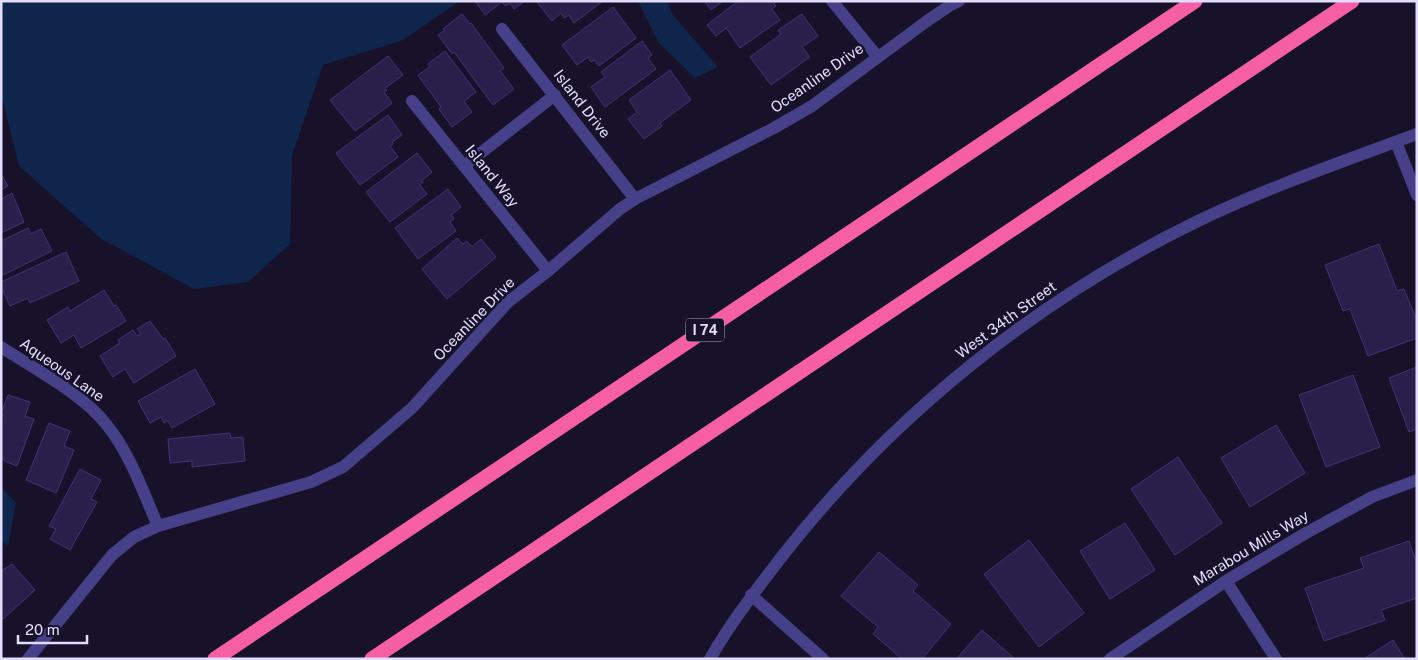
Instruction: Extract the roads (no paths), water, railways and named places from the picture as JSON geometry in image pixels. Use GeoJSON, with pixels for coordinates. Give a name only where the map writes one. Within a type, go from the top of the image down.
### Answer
{"type":"FeatureCollection","features":[{"type":"Feature","properties":{"kind":"highway","name":"I 74"},"geometry":{"type":"LineString","coordinates":[[215,659],[1195,1]]}},
{"type":"Feature","properties":{"kind":"highway"},"geometry":{"type":"LineString","coordinates":[[372,659],[1352,1]]}},
{"type":"Feature","properties":{"kind":"street"},"geometry":{"type":"LineString","coordinates":[[832,1],[877,56]]}},
{"type":"Feature","properties":{"kind":"street","name":"Oceanline Drive"},"geometry":{"type":"LineString","coordinates":[[28,659],[112,555],[134,537],[158,526],[311,482],[343,467],[412,408],[508,302],[548,272],[620,209],[812,106],[927,20],[959,1]]}},
{"type":"Feature","properties":{"kind":"street","name":"Island Drive"},"geometry":{"type":"LineString","coordinates":[[502,29],[636,199]]}},
{"type":"Feature","properties":{"kind":"street"},"geometry":{"type":"LineString","coordinates":[[464,166],[555,95]]}},
{"type":"Feature","properties":{"kind":"street","name":"Island Way"},"geometry":{"type":"LineString","coordinates":[[412,101],[548,272]]}},
{"type":"Feature","properties":{"kind":"street","name":"West 34th Street"},"geometry":{"type":"LineString","coordinates":[[710,659],[751,595],[807,524],[868,458],[969,366],[1014,332],[1099,276],[1198,221],[1282,185],[1417,134]]}},
{"type":"Feature","properties":{"kind":"street"},"geometry":{"type":"LineString","coordinates":[[1396,142],[1417,195]]}},
{"type":"Feature","properties":{"kind":"street","name":"Aqueous Lane"},"geometry":{"type":"LineString","coordinates":[[1,347],[78,398],[105,422],[122,447],[158,526]]}},
{"type":"Feature","properties":{"kind":"street","name":"Marabou Mills Way"},"geometry":{"type":"LineString","coordinates":[[1110,659],[1226,581],[1306,532],[1364,502],[1417,480]]}},
{"type":"Feature","properties":{"kind":"street"},"geometry":{"type":"LineString","coordinates":[[1226,581],[1276,659]]}},
{"type":"Feature","properties":{"kind":"street"},"geometry":{"type":"LineString","coordinates":[[751,595],[823,659]]}},
{"type":"Feature","properties":{"kind":"water"},"geometry":{"type":"Polygon","coordinates":[[[1,1],[460,1],[403,40],[323,65],[292,155],[290,244],[248,282],[194,289],[100,238],[19,166],[3,101],[1,101],[1,1]]]}},
{"type":"Feature","properties":{"kind":"water"},"geometry":{"type":"Polygon","coordinates":[[[638,1],[668,1],[672,14],[718,67],[695,78],[659,43],[638,1]]]}},
{"type":"Feature","properties":{"kind":"water"},"geometry":{"type":"Polygon","coordinates":[[[1,487],[16,503],[8,546],[1,540],[1,487]]]}}]}
